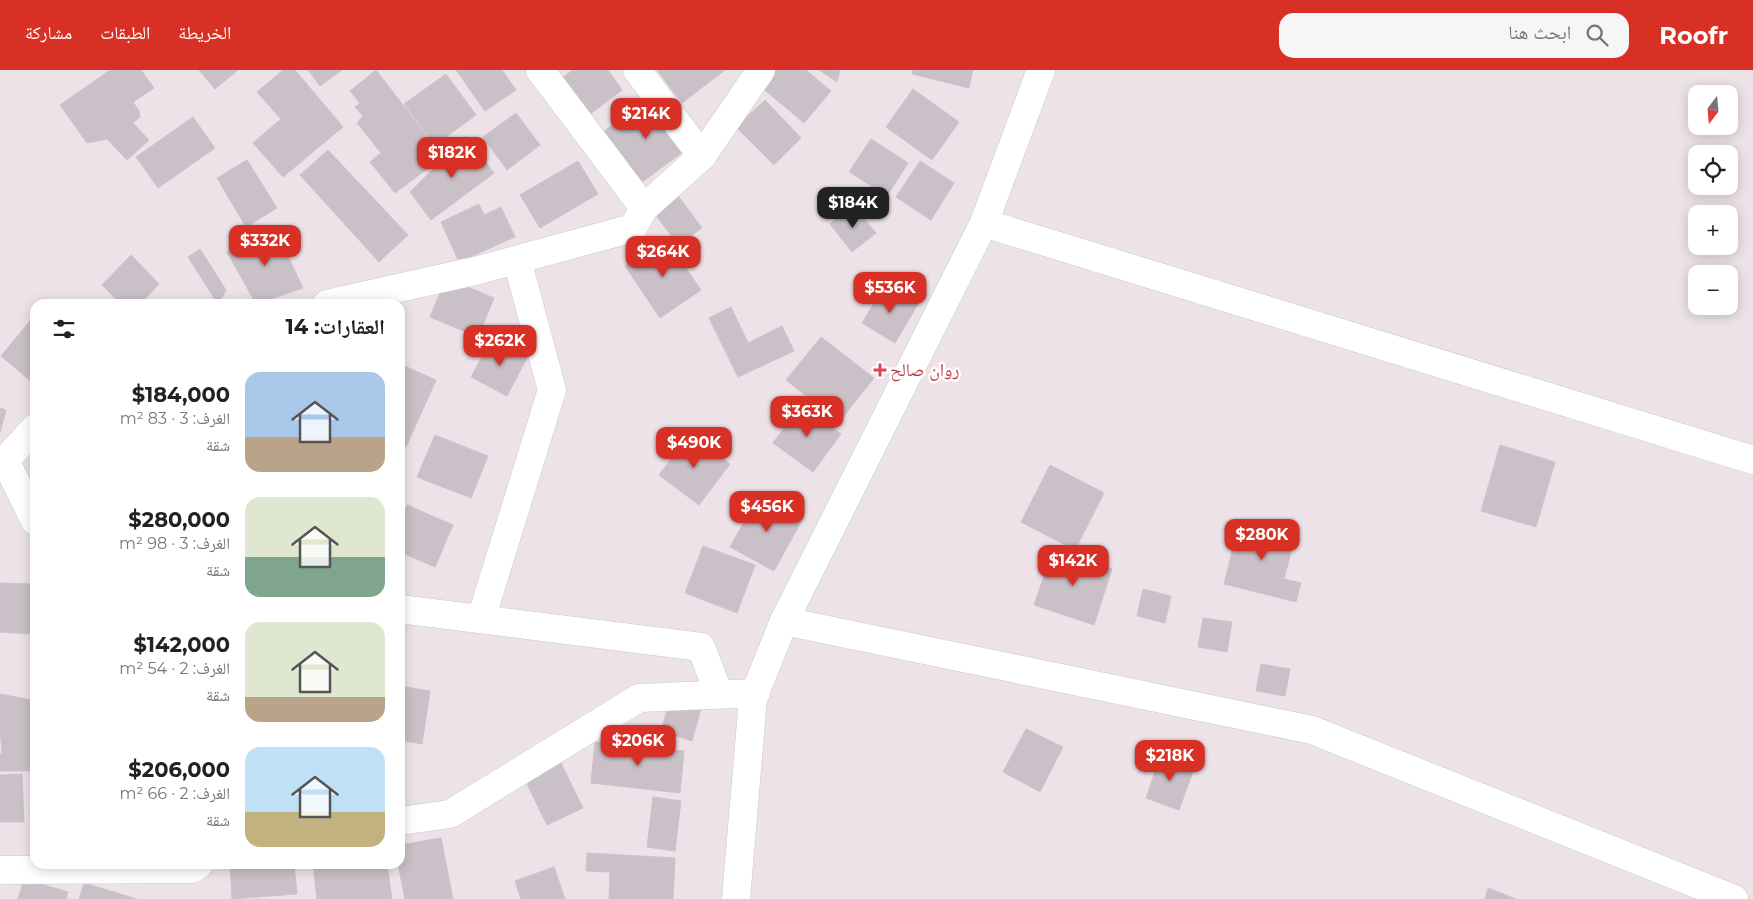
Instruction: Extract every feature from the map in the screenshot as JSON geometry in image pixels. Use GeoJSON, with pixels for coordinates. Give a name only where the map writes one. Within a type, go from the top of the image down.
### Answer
{"type":"FeatureCollection","features":[{"type":"Feature","properties":{"kind":"street"},"geometry":{"type":"LineString","coordinates":[[540,70],[644,208]]}},
{"type":"Feature","properties":{"kind":"street"},"geometry":{"type":"LineString","coordinates":[[637,70],[702,156]]}},
{"type":"Feature","properties":{"kind":"street"},"geometry":{"type":"LineString","coordinates":[[349,299],[479,270],[633,228],[644,208],[702,156],[761,70]]}},
{"type":"Feature","properties":{"kind":"street"},"geometry":{"type":"LineString","coordinates":[[736,899],[754,698],[784,621],[984,223],[1040,70]]}},
{"type":"Feature","properties":{"kind":"street"},"geometry":{"type":"LineString","coordinates":[[984,223],[1753,460]]}},
{"type":"Feature","properties":{"kind":"street"},"geometry":{"type":"LineString","coordinates":[[481,619],[552,390],[517,260]]}},
{"type":"Feature","properties":{"kind":"street"},"geometry":{"type":"LineString","coordinates":[[30,433],[2,463],[30,512]]}},
{"type":"Feature","properties":{"kind":"street"},"geometry":{"type":"LineString","coordinates":[[405,610],[701,648],[720,694]]}},
{"type":"Feature","properties":{"kind":"street"},"geometry":{"type":"LineString","coordinates":[[784,621],[1312,730],[1734,899]]}},
{"type":"Feature","properties":{"kind":"street"},"geometry":{"type":"LineString","coordinates":[[405,820],[450,814],[639,698],[756,693]]}},
{"type":"Feature","properties":{"kind":"street"},"geometry":{"type":"LineString","coordinates":[[0,870],[192,869]]}},
{"type":"Feature","properties":{"kind":"building"},"geometry":{"type":"Polygon","coordinates":[[[110,70],[141,70],[154,88],[133,102],[139,111],[140,117],[133,123],[149,140],[127,160],[107,139],[87,143],[60,105],[110,70]]]}},
{"type":"Feature","properties":{"kind":"building"},"geometry":{"type":"Polygon","coordinates":[[[199,70],[238,70],[215,89],[199,70]]]}},
{"type":"Feature","properties":{"kind":"building"},"geometry":{"type":"Polygon","coordinates":[[[283,70],[295,70],[343,127],[283,177],[253,143],[281,119],[257,92],[283,70]]]}},
{"type":"Feature","properties":{"kind":"building"},"geometry":{"type":"Polygon","coordinates":[[[308,70],[342,70],[320,86],[308,70]]]}},
{"type":"Feature","properties":{"kind":"building"},"geometry":{"type":"Polygon","coordinates":[[[376,70],[443,157],[395,193],[370,162],[381,153],[357,123],[363,116],[355,107],[360,103],[350,91],[376,70]]]}},
{"type":"Feature","properties":{"kind":"building"},"geometry":{"type":"Polygon","coordinates":[[[456,70],[502,70],[516,90],[485,111],[456,70]]]}},
{"type":"Feature","properties":{"kind":"building"},"geometry":{"type":"Polygon","coordinates":[[[573,70],[608,70],[622,90],[589,115],[562,78],[573,70]]]}},
{"type":"Feature","properties":{"kind":"building"},"geometry":{"type":"Polygon","coordinates":[[[657,70],[725,70],[682,103],[657,70]]]}},
{"type":"Feature","properties":{"kind":"building"},"geometry":{"type":"Polygon","coordinates":[[[774,70],[806,70],[831,91],[804,123],[760,86],[774,70]]]}},
{"type":"Feature","properties":{"kind":"building"},"geometry":{"type":"Polygon","coordinates":[[[819,70],[840,70],[837,82],[819,70]]]}},
{"type":"Feature","properties":{"kind":"building"},"geometry":{"type":"Polygon","coordinates":[[[913,70],[973,70],[969,88],[912,74],[913,70]]]}},
{"type":"Feature","properties":{"kind":"building"},"geometry":{"type":"Polygon","coordinates":[[[446,74],[476,115],[435,145],[404,104],[446,74]]]}},
{"type":"Feature","properties":{"kind":"building"},"geometry":{"type":"Polygon","coordinates":[[[913,89],[959,122],[932,160],[886,127],[913,89]]]}},
{"type":"Feature","properties":{"kind":"building"},"geometry":{"type":"Polygon","coordinates":[[[650,97],[688,148],[641,183],[603,132],[650,97]]]}},
{"type":"Feature","properties":{"kind":"building"},"geometry":{"type":"Polygon","coordinates":[[[765,100],[801,138],[774,165],[736,127],[765,100]]]}},
{"type":"Feature","properties":{"kind":"building"},"geometry":{"type":"Polygon","coordinates":[[[516,113],[540,145],[507,170],[483,137],[516,113]]]}},
{"type":"Feature","properties":{"kind":"building"},"geometry":{"type":"Polygon","coordinates":[[[193,117],[215,148],[158,188],[136,157],[193,117]]]}},
{"type":"Feature","properties":{"kind":"building"},"geometry":{"type":"Polygon","coordinates":[[[466,136],[494,173],[431,220],[410,192],[466,136]]]}},
{"type":"Feature","properties":{"kind":"building"},"geometry":{"type":"Polygon","coordinates":[[[871,139],[908,163],[887,196],[849,172],[871,139]]]}},
{"type":"Feature","properties":{"kind":"building"},"geometry":{"type":"Polygon","coordinates":[[[328,150],[408,235],[379,262],[300,175],[328,150]]]}},
{"type":"Feature","properties":{"kind":"building"},"geometry":{"type":"Polygon","coordinates":[[[247,160],[277,208],[246,227],[217,178],[247,160]]]}},
{"type":"Feature","properties":{"kind":"building"},"geometry":{"type":"Polygon","coordinates":[[[578,161],[598,194],[540,228],[520,195],[578,161]]]}},
{"type":"Feature","properties":{"kind":"building"},"geometry":{"type":"Polygon","coordinates":[[[920,161],[954,183],[931,220],[896,197],[920,161]]]}},
{"type":"Feature","properties":{"kind":"building"},"geometry":{"type":"Polygon","coordinates":[[[679,197],[702,228],[678,245],[655,214],[679,197]]]}},
{"type":"Feature","properties":{"kind":"building"},"geometry":{"type":"Polygon","coordinates":[[[479,204],[484,215],[501,207],[515,237],[459,262],[441,222],[479,204]]]}},
{"type":"Feature","properties":{"kind":"building"},"geometry":{"type":"Polygon","coordinates":[[[853,205],[876,233],[852,252],[830,224],[853,205]]]}},
{"type":"Feature","properties":{"kind":"building"},"geometry":{"type":"Polygon","coordinates":[[[274,227],[303,288],[271,299],[253,299],[227,252],[274,227]]]}},
{"type":"Feature","properties":{"kind":"building"},"geometry":{"type":"Polygon","coordinates":[[[666,239],[701,290],[660,318],[625,266],[666,239]]]}},
{"type":"Feature","properties":{"kind":"building"},"geometry":{"type":"Polygon","coordinates":[[[200,249],[226,290],[221,299],[215,299],[188,257],[200,249]]]}},
{"type":"Feature","properties":{"kind":"building"},"geometry":{"type":"Polygon","coordinates":[[[131,255],[159,284],[145,299],[116,299],[102,285],[131,255]]]}},
{"type":"Feature","properties":{"kind":"building"},"geometry":{"type":"Polygon","coordinates":[[[446,278],[494,298],[478,337],[430,317],[446,278]]]}},
{"type":"Feature","properties":{"kind":"building"},"geometry":{"type":"Polygon","coordinates":[[[885,285],[918,304],[895,343],[862,323],[885,285]]]}},
{"type":"Feature","properties":{"kind":"building"},"geometry":{"type":"Polygon","coordinates":[[[731,307],[748,343],[782,326],[794,351],[738,377],[709,318],[731,307]]]}},
{"type":"Feature","properties":{"kind":"building"},"geometry":{"type":"Polygon","coordinates":[[[30,321],[30,381],[1,356],[30,321]]]}},
{"type":"Feature","properties":{"kind":"building"},"geometry":{"type":"Polygon","coordinates":[[[493,337],[528,356],[507,396],[471,377],[493,337]]]}},
{"type":"Feature","properties":{"kind":"building"},"geometry":{"type":"Polygon","coordinates":[[[821,337],[874,378],[839,422],[786,380],[821,337]]]}},
{"type":"Feature","properties":{"kind":"building"},"geometry":{"type":"Polygon","coordinates":[[[405,366],[436,380],[405,447],[405,366]]]}},
{"type":"Feature","properties":{"kind":"building"},"geometry":{"type":"Polygon","coordinates":[[[801,405],[841,434],[813,472],[773,443],[801,405]]]}},
{"type":"Feature","properties":{"kind":"building"},"geometry":{"type":"Polygon","coordinates":[[[0,408],[6,410],[0,432],[0,408]]]}},
{"type":"Feature","properties":{"kind":"building"},"geometry":{"type":"Polygon","coordinates":[[[690,434],[730,464],[699,505],[659,475],[690,434]]]}},
{"type":"Feature","properties":{"kind":"building"},"geometry":{"type":"Polygon","coordinates":[[[435,435],[488,456],[471,498],[417,477],[435,435]]]}},
{"type":"Feature","properties":{"kind":"building"},"geometry":{"type":"Polygon","coordinates":[[[1500,445],[1555,462],[1536,527],[1481,511],[1500,445]]]}},
{"type":"Feature","properties":{"kind":"building"},"geometry":{"type":"Polygon","coordinates":[[[1050,465],[1104,493],[1075,550],[1021,522],[1050,465]]]}},
{"type":"Feature","properties":{"kind":"building"},"geometry":{"type":"Polygon","coordinates":[[[759,495],[803,518],[774,571],[730,547],[759,495]]]}},
{"type":"Feature","properties":{"kind":"building"},"geometry":{"type":"Polygon","coordinates":[[[407,505],[453,525],[435,567],[405,554],[405,510],[407,505]]]}},
{"type":"Feature","properties":{"kind":"building"},"geometry":{"type":"Polygon","coordinates":[[[1240,519],[1296,533],[1284,579],[1301,583],[1296,602],[1224,584],[1240,519]]]}},
{"type":"Feature","properties":{"kind":"building"},"geometry":{"type":"Polygon","coordinates":[[[703,546],[755,565],[737,613],[685,593],[703,546]]]}},
{"type":"Feature","properties":{"kind":"building"},"geometry":{"type":"Polygon","coordinates":[[[1053,549],[1112,569],[1094,625],[1034,605],[1053,549]]]}},
{"type":"Feature","properties":{"kind":"building"},"geometry":{"type":"Polygon","coordinates":[[[0,583],[30,584],[30,634],[0,632],[0,583]]]}},
{"type":"Feature","properties":{"kind":"building"},"geometry":{"type":"Polygon","coordinates":[[[1143,589],[1171,596],[1165,623],[1137,616],[1143,589]]]}},
{"type":"Feature","properties":{"kind":"building"},"geometry":{"type":"Polygon","coordinates":[[[1203,618],[1232,622],[1227,652],[1198,647],[1203,618]]]}},
{"type":"Feature","properties":{"kind":"building"},"geometry":{"type":"Polygon","coordinates":[[[1261,664],[1290,669],[1285,696],[1256,691],[1261,664]]]}},
{"type":"Feature","properties":{"kind":"building"},"geometry":{"type":"Polygon","coordinates":[[[405,687],[430,691],[422,744],[405,741],[405,687]]]}},
{"type":"Feature","properties":{"kind":"building"},"geometry":{"type":"Polygon","coordinates":[[[0,694],[30,700],[30,771],[0,771],[0,754],[2,754],[0,694]]]}},
{"type":"Feature","properties":{"kind":"building"},"geometry":{"type":"Polygon","coordinates":[[[670,700],[701,709],[692,741],[661,731],[670,700]]]}},
{"type":"Feature","properties":{"kind":"building"},"geometry":{"type":"Polygon","coordinates":[[[1026,729],[1063,747],[1040,792],[1003,772],[1026,729]]]}},
{"type":"Feature","properties":{"kind":"building"},"geometry":{"type":"Polygon","coordinates":[[[595,742],[684,751],[680,793],[591,783],[595,742]]]}},
{"type":"Feature","properties":{"kind":"building"},"geometry":{"type":"Polygon","coordinates":[[[1161,754],[1195,766],[1179,810],[1146,798],[1161,754]]]}},
{"type":"Feature","properties":{"kind":"building"},"geometry":{"type":"Polygon","coordinates":[[[561,763],[583,808],[547,825],[525,780],[561,763]]]}},
{"type":"Feature","properties":{"kind":"building"},"geometry":{"type":"Polygon","coordinates":[[[22,774],[24,822],[0,822],[0,775],[22,774]]]}},
{"type":"Feature","properties":{"kind":"building"},"geometry":{"type":"Polygon","coordinates":[[[653,797],[681,801],[675,851],[647,847],[653,797]]]}},
{"type":"Feature","properties":{"kind":"building"},"geometry":{"type":"Polygon","coordinates":[[[441,838],[453,899],[405,899],[399,869],[405,869],[405,844],[441,838]]]}},
{"type":"Feature","properties":{"kind":"building"},"geometry":{"type":"Polygon","coordinates":[[[587,853],[675,858],[673,899],[609,899],[610,872],[586,871],[587,853]]]}},
{"type":"Feature","properties":{"kind":"building"},"geometry":{"type":"Polygon","coordinates":[[[554,867],[565,899],[521,899],[515,881],[554,867]]]}},
{"type":"Feature","properties":{"kind":"building"},"geometry":{"type":"Polygon","coordinates":[[[230,869],[294,869],[297,894],[232,899],[230,869]]]}},
{"type":"Feature","properties":{"kind":"building"},"geometry":{"type":"Polygon","coordinates":[[[314,869],[388,869],[392,899],[317,899],[314,869]]]}},
{"type":"Feature","properties":{"kind":"building"},"geometry":{"type":"Polygon","coordinates":[[[24,879],[68,892],[66,899],[18,899],[24,879]]]}},
{"type":"Feature","properties":{"kind":"building"},"geometry":{"type":"Polygon","coordinates":[[[84,883],[137,899],[79,899],[84,883]]]}},
{"type":"Feature","properties":{"kind":"building"},"geometry":{"type":"Polygon","coordinates":[[[1488,888],[1516,899],[1485,899],[1488,888]]]}},
{"type":"Feature","properties":{"kind":"place","name":"روان صالح"},"geometry":{"type":"Point","coordinates":[880,370]}}]}
